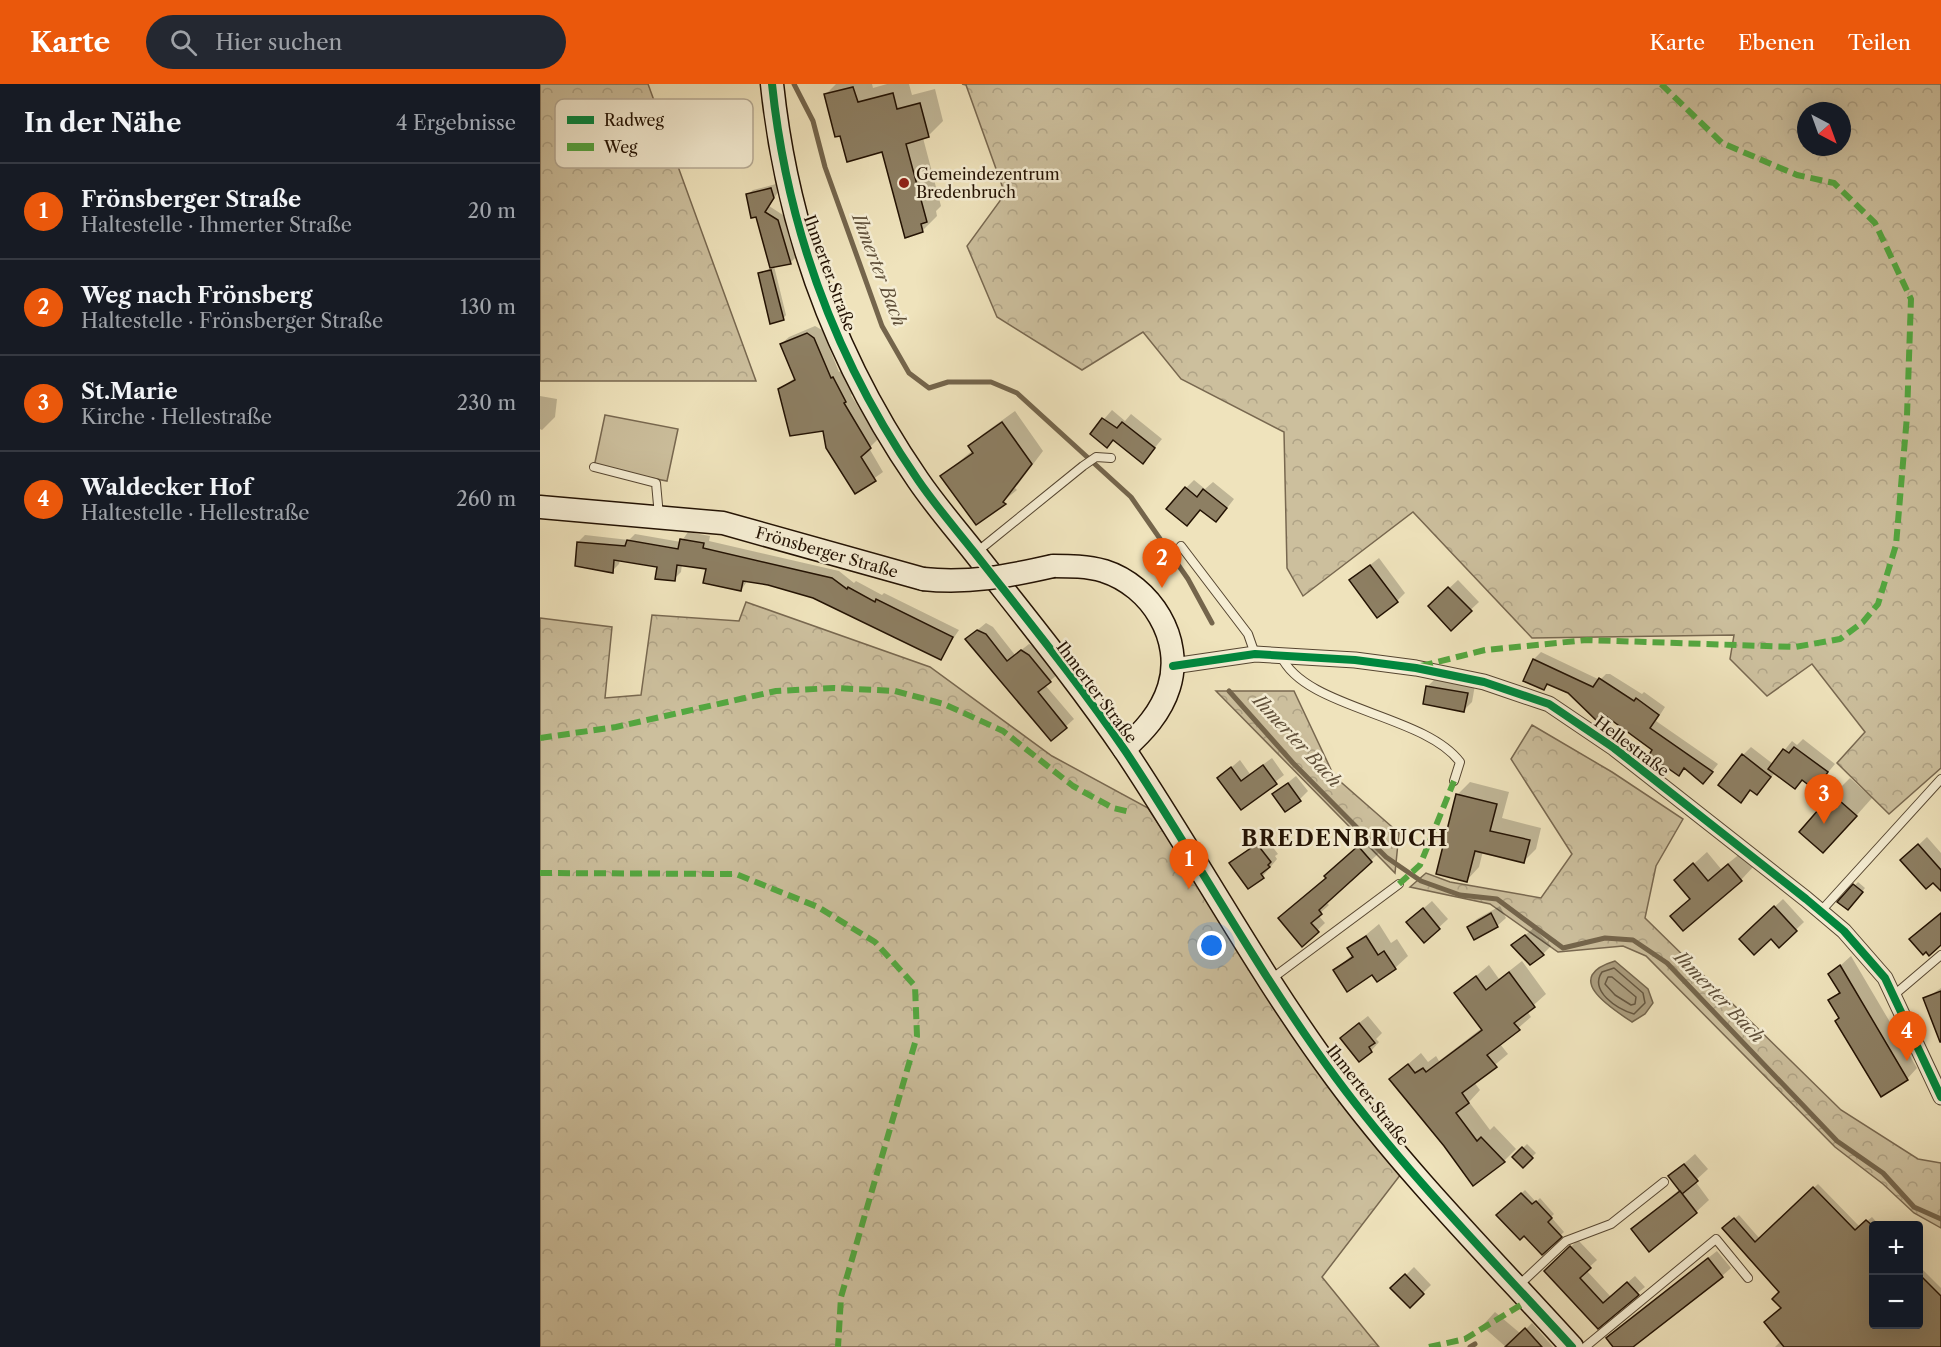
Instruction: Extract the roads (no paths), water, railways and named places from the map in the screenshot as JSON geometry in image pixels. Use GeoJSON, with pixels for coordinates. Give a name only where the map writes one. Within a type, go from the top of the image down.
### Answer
{"type":"FeatureCollection","features":[{"type":"Feature","properties":{"kind":"main road","name":"Ihmerter Straße"},"geometry":{"type":"LineString","coordinates":[[772,84],[785,179],[801,243],[824,304],[880,420],[918,480],[1124,749],[1269,981],[1337,1080],[1405,1165],[1572,1347]]}},
{"type":"Feature","properties":{"kind":"main road","name":"Frönsberger Straße"},"geometry":{"type":"LineString","coordinates":[[540,507],[723,523],[923,579],[952,582],[982,580],[1053,566],[1082,567],[1104,571],[1136,588],[1161,618],[1172,648],[1173,666],[1169,688],[1160,707],[1147,729],[1124,749]]}},
{"type":"Feature","properties":{"kind":"street","name":"Hellestraße"},"geometry":{"type":"LineString","coordinates":[[1173,666],[1224,656],[1255,654],[1355,660],[1416,668],[1485,682],[1549,704],[1614,748],[1821,911],[1869,958],[1894,995],[1941,1097]]}},
{"type":"Feature","properties":{"kind":"lane"},"geometry":{"type":"LineString","coordinates":[[975,553],[1083,466],[1096,457],[1111,458]]}},
{"type":"Feature","properties":{"kind":"lane"},"geometry":{"type":"LineString","coordinates":[[594,467],[656,483],[660,518]]}},
{"type":"Feature","properties":{"kind":"lane"},"geometry":{"type":"LineString","coordinates":[[1181,546],[1248,634],[1255,654]]}},
{"type":"Feature","properties":{"kind":"lane"},"geometry":{"type":"LineString","coordinates":[[1280,655],[1290,670],[1312,686],[1346,703],[1416,730],[1451,750],[1460,762],[1454,782]]}},
{"type":"Feature","properties":{"kind":"lane"},"geometry":{"type":"LineString","coordinates":[[1821,911],[1941,779]]}},
{"type":"Feature","properties":{"kind":"lane"},"geometry":{"type":"LineString","coordinates":[[1269,981],[1399,884]]}},
{"type":"Feature","properties":{"kind":"lane"},"geometry":{"type":"LineString","coordinates":[[1894,995],[1941,955]]}},
{"type":"Feature","properties":{"kind":"lane"},"geometry":{"type":"LineString","coordinates":[[1516,1287],[1566,1240],[1611,1224],[1664,1182]]}},
{"type":"Feature","properties":{"kind":"lane"},"geometry":{"type":"LineString","coordinates":[[1585,1347],[1716,1239],[1748,1278]]}},
{"type":"Feature","properties":{"kind":"water"},"geometry":{"type":"Polygon","coordinates":[[[1615,961],[1648,989],[1653,1003],[1645,1014],[1632,1022],[1603,1000],[1595,992],[1591,983],[1592,975],[1600,968],[1615,961]]]}},
{"type":"Feature","properties":{"kind":"waterway","name":"Ihmerter Bach"},"geometry":{"type":"LineString","coordinates":[[794,84],[813,121],[825,167],[882,326],[909,373],[929,388],[948,382],[991,382],[1017,393],[1131,497],[1188,579],[1212,623]]}},
{"type":"Feature","properties":{"kind":"waterway","name":"Ihmerter Bach"},"geometry":{"type":"LineString","coordinates":[[1229,691],[1293,763],[1386,857],[1421,881],[1460,895],[1497,899],[1563,948],[1605,938],[1633,940],[1667,963],[1837,1141],[1883,1173],[1914,1207],[1941,1219]]}},
{"type":"Feature","properties":{"kind":"waterway"},"geometry":{"type":"LineString","coordinates":[[1470,1347],[1475,1344]]}},
{"type":"Feature","properties":{"kind":"place","name":"Gemeindezentrum Bredenbruch"},"geometry":{"type":"Point","coordinates":[904,183]}},
{"type":"Feature","properties":{"kind":"place","name":"Weg nach Frönsberg"},"geometry":{"type":"Point","coordinates":[1162,588]}},
{"type":"Feature","properties":{"kind":"place","name":"St.Marie"},"geometry":{"type":"Point","coordinates":[1824,824]}},
{"type":"Feature","properties":{"kind":"place","name":"Frönsberger Straße"},"geometry":{"type":"Point","coordinates":[1189,889]}},
{"type":"Feature","properties":{"kind":"place","name":"Waldecker Hof"},"geometry":{"type":"Point","coordinates":[1907,1061]}},
{"type":"Feature","properties":{"kind":"district","name":"BREDENBRUCH"},"geometry":{"type":"Point","coordinates":[1345,838]}}]}
